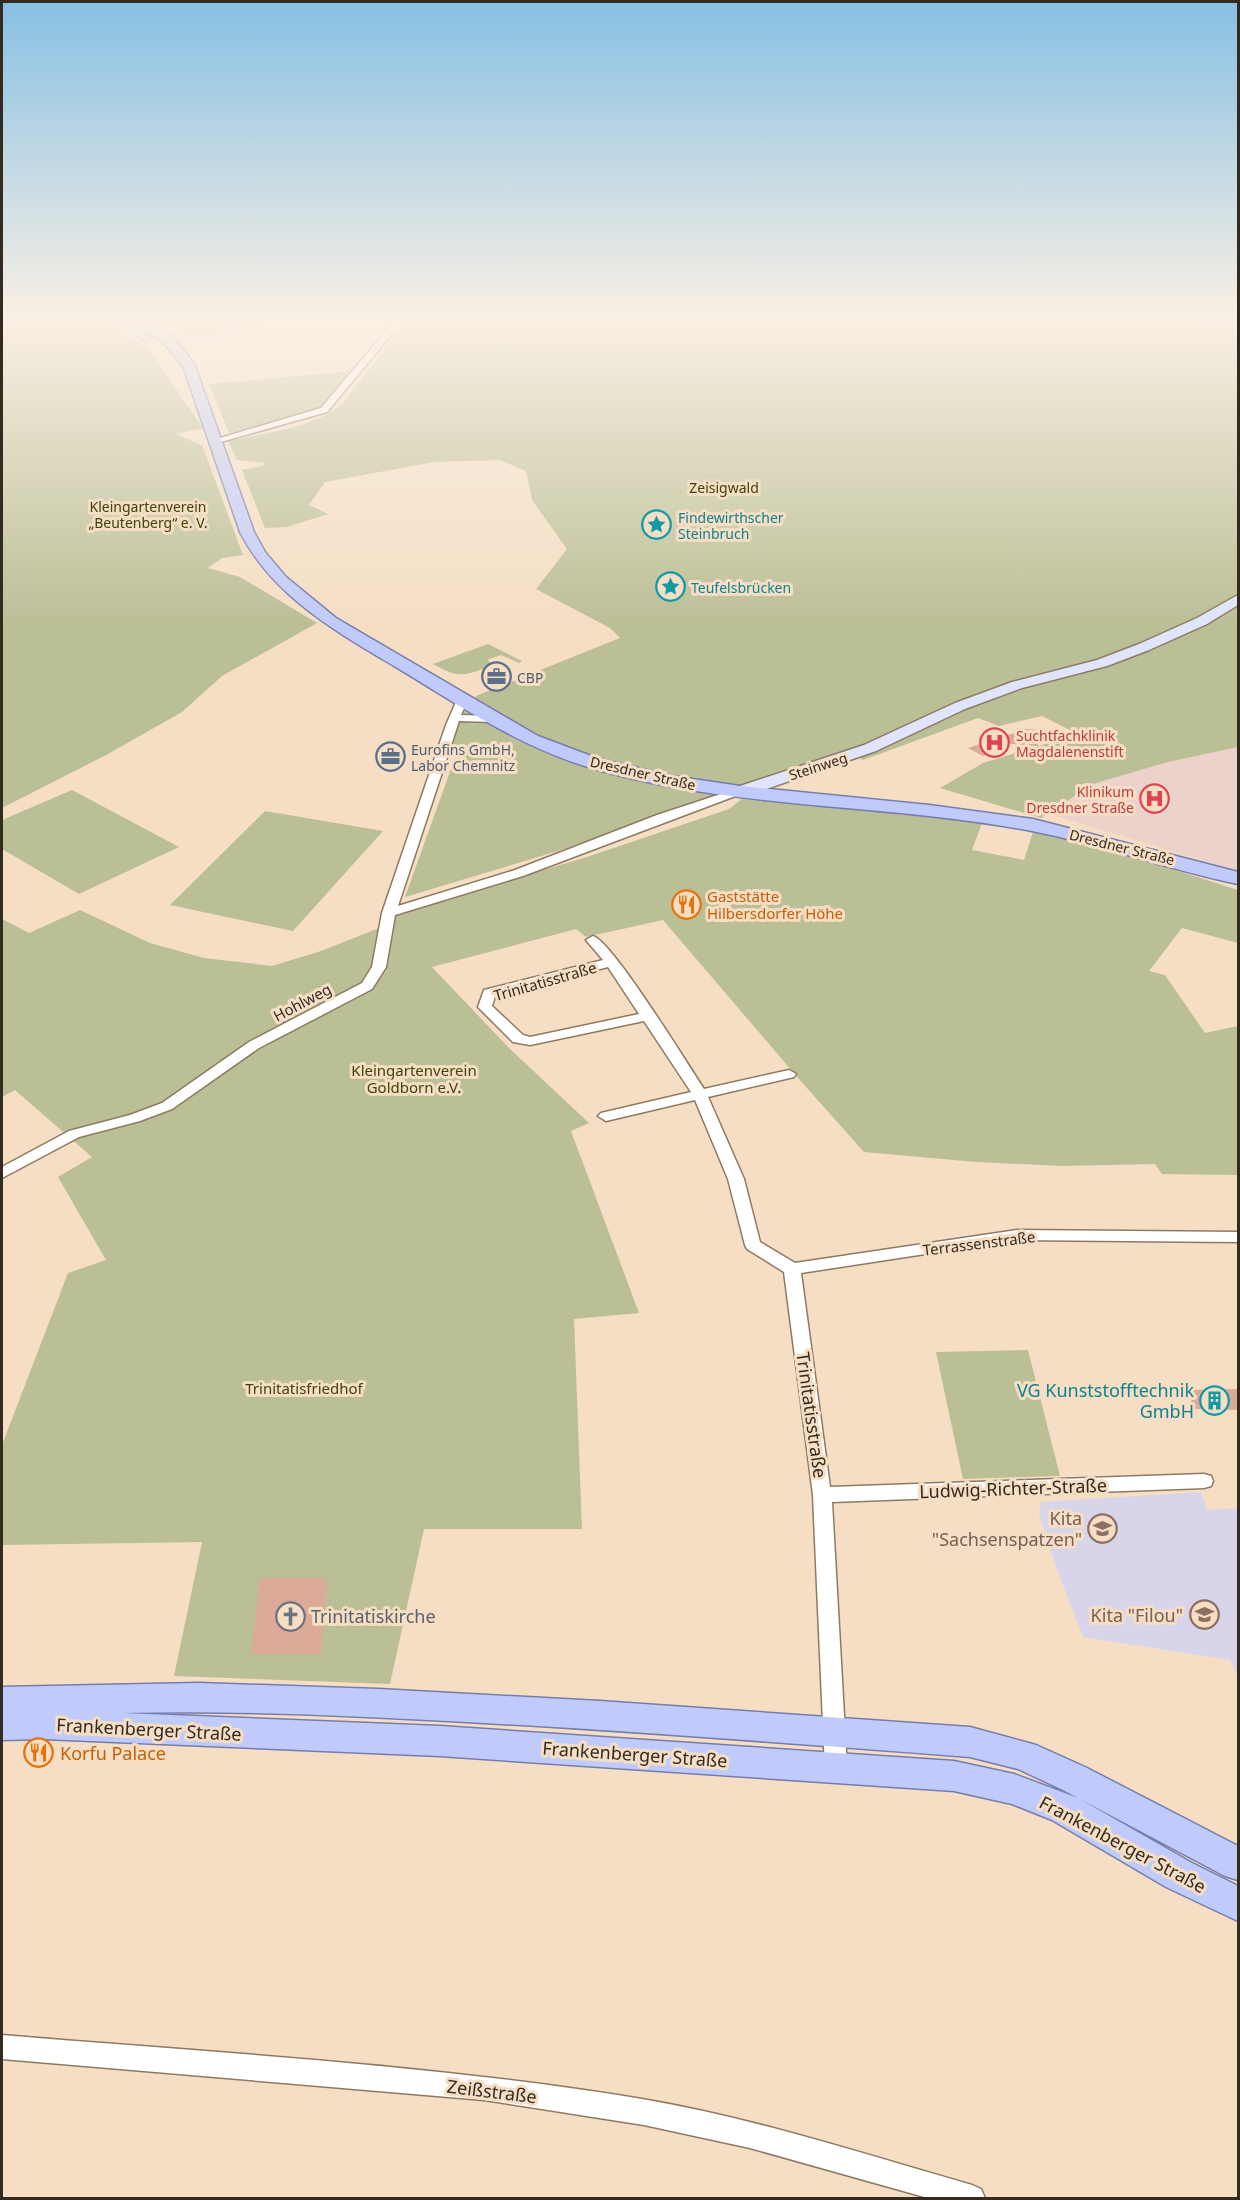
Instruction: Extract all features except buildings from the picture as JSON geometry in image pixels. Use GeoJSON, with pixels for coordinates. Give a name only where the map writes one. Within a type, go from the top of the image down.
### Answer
{"type":"FeatureCollection","features":[{"type":"Feature","properties":{"kind":"main road","name":"Dresdner Straße"},"geometry":{"type":"LineString","coordinates":[[206,420],[247,532],[258,553],[280,580],[330,621],[532,740],[593,763],[673,782],[740,792],[929,811],[1033,825],[1239,878]]}},
{"type":"Feature","properties":{"kind":"main road","name":"Frankenberger Straße"},"geometry":{"type":"LineString","coordinates":[[2,1701],[178,1696],[270,1699],[600,1715],[970,1742],[1024,1756],[1073,1778],[1239,1864]]}},
{"type":"Feature","properties":{"kind":"main road","name":"Frankenberger Straße"},"geometry":{"type":"LineString","coordinates":[[2,1726],[44,1724],[440,1741],[954,1776],[1014,1789],[1065,1809],[1179,1875],[1239,1904]]}},
{"type":"Feature","properties":{"kind":"street"},"geometry":{"type":"LineString","coordinates":[[214,441],[290,420]]}},
{"type":"Feature","properties":{"kind":"street","name":"Steinweg"},"geometry":{"type":"LineString","coordinates":[[389,913],[531,868],[661,818],[870,748],[960,706],[1017,685],[1113,659],[1202,621],[1239,599]]}},
{"type":"Feature","properties":{"kind":"street","name":"Hohlweg"},"geometry":{"type":"LineString","coordinates":[[2,1173],[74,1134],[135,1118],[167,1106],[254,1045],[367,986],[379,967],[389,913],[460,704],[466,701]]}},
{"type":"Feature","properties":{"kind":"street"},"geometry":{"type":"LineString","coordinates":[[455,718],[494,718]]}},
{"type":"Feature","properties":{"kind":"street","name":"Trinitatisstraße"},"geometry":{"type":"LineString","coordinates":[[593,940],[612,962],[699,1093],[736,1179],[753,1245],[792,1269],[822,1495],[836,1768]]}},
{"type":"Feature","properties":{"kind":"street","name":"Trinitatisstraße"},"geometry":{"type":"LineString","coordinates":[[612,962],[489,993],[485,1007],[518,1039],[530,1041],[649,1016]]}},
{"type":"Feature","properties":{"kind":"street"},"geometry":{"type":"LineString","coordinates":[[606,1116],[789,1074]]}},
{"type":"Feature","properties":{"kind":"street","name":"Terrassenstraße"},"geometry":{"type":"LineString","coordinates":[[792,1269],[1017,1235],[1239,1237]]}},
{"type":"Feature","properties":{"kind":"street","name":"Ludwig-Richter-Straße"},"geometry":{"type":"LineString","coordinates":[[822,1495],[1204,1481]]}},
{"type":"Feature","properties":{"kind":"street","name":"Zeißstraße"},"geometry":{"type":"LineString","coordinates":[[2,2047],[484,2088],[633,2110],[750,2135],[972,2199]]}},
{"type":"Feature","properties":{"kind":"shaded area","name":"Klinikum Dresdner Straße"},"geometry":{"type":"Polygon","coordinates":[[[1238,747],[1238,871],[1049,814],[1093,784],[1168,762],[1238,747]]]}},
{"type":"Feature","properties":{"kind":"shaded area"},"geometry":{"type":"Polygon","coordinates":[[[1201,1492],[1207,1510],[1238,1508],[1238,1677],[1230,1660],[1083,1637],[1056,1567],[1039,1514],[1041,1502],[1201,1492]]]}},
{"type":"Feature","properties":{"kind":"green space","name":"Kleingartenverein „Beutenberg“ e. V."},"geometry":{"type":"Polygon","coordinates":[[[2,420],[197,420],[203,428],[175,434],[202,445],[243,555],[222,558],[208,568],[240,577],[317,623],[222,676],[182,712],[108,754],[2,808],[2,420]]]}},
{"type":"Feature","properties":{"kind":"green space"},"geometry":{"type":"Polygon","coordinates":[[[224,420],[290,420],[229,433],[224,420]]]}},
{"type":"Feature","properties":{"kind":"green space","name":"Zeisigwald"},"geometry":{"type":"Polygon","coordinates":[[[316,420],[1238,420],[1238,747],[1168,762],[1093,784],[1041,818],[940,788],[983,763],[1078,734],[1042,716],[999,726],[978,718],[863,760],[847,750],[558,851],[405,897],[456,755],[447,755],[465,710],[471,712],[476,696],[620,638],[610,628],[536,589],[567,549],[532,500],[526,471],[500,460],[434,462],[325,482],[309,505],[328,514],[287,527],[265,528],[242,470],[262,466],[265,463],[237,460],[228,441],[316,420]]]}},
{"type":"Feature","properties":{"kind":"green space"},"geometry":{"type":"Polygon","coordinates":[[[488,644],[522,661],[519,663],[501,655],[487,660],[494,665],[463,674],[450,672],[433,664],[488,644]]]}},
{"type":"Feature","properties":{"kind":"green space"},"geometry":{"type":"Polygon","coordinates":[[[72,790],[179,847],[79,894],[2,849],[2,820],[72,790]]]}},
{"type":"Feature","properties":{"kind":"green space"},"geometry":{"type":"Polygon","coordinates":[[[743,798],[982,823],[972,850],[1024,860],[1033,832],[1094,844],[1238,890],[1238,943],[1182,928],[1149,971],[1165,975],[1205,1033],[1238,1026],[1238,1178],[1237,1175],[1162,1174],[1155,1164],[1062,1166],[976,1162],[864,1152],[663,920],[586,937],[576,929],[432,967],[509,1048],[589,1123],[571,1131],[639,1313],[574,1319],[582,1529],[424,1529],[390,1684],[174,1676],[202,1542],[2,1545],[2,1445],[68,1273],[106,1260],[58,1177],[92,1157],[15,1090],[2,1097],[2,919],[29,933],[80,910],[150,943],[204,958],[272,966],[321,951],[379,928],[374,968],[382,977],[393,915],[587,857],[729,809],[743,798]]]}},
{"type":"Feature","properties":{"kind":"green space"},"geometry":{"type":"Polygon","coordinates":[[[265,811],[383,831],[293,931],[170,905],[265,811]]]}},
{"type":"Feature","properties":{"kind":"green space"},"geometry":{"type":"Polygon","coordinates":[[[1028,1350],[1060,1476],[963,1479],[936,1352],[1028,1350]]]}},
{"type":"Feature","properties":{"kind":"place","name":"Findewirthscher Steinbruch"},"geometry":{"type":"Point","coordinates":[657,525]}},
{"type":"Feature","properties":{"kind":"place","name":"Teufelsbrücken"},"geometry":{"type":"Point","coordinates":[670,587]}},
{"type":"Feature","properties":{"kind":"place","name":"CBP"},"geometry":{"type":"Point","coordinates":[496,677]}},
{"type":"Feature","properties":{"kind":"place","name":"Suchtfachklinik Magdalenenstift"},"geometry":{"type":"Point","coordinates":[995,743]}},
{"type":"Feature","properties":{"kind":"place","name":"Eurofins GmbH, Labor Chemnitz"},"geometry":{"type":"Point","coordinates":[390,757]}},
{"type":"Feature","properties":{"kind":"place","name":"Klinikum Dresdner Straße"},"geometry":{"type":"Point","coordinates":[1155,799]}},
{"type":"Feature","properties":{"kind":"place","name":"Gaststätte Hilbersdorfer Höhe"},"geometry":{"type":"Point","coordinates":[686,905]}},
{"type":"Feature","properties":{"kind":"place","name":"VG Kunststofftechnik GmbH"},"geometry":{"type":"Point","coordinates":[1215,1400]}},
{"type":"Feature","properties":{"kind":"place","name":"Kita \"Sachsenspatzen\""},"geometry":{"type":"Point","coordinates":[1103,1528]}},
{"type":"Feature","properties":{"kind":"place","name":"Kita \"Filou\""},"geometry":{"type":"Point","coordinates":[1204,1615]}},
{"type":"Feature","properties":{"kind":"place","name":"Trinitatiskirche"},"geometry":{"type":"Point","coordinates":[290,1616]}},
{"type":"Feature","properties":{"kind":"place","name":"Korfu Palace"},"geometry":{"type":"Point","coordinates":[39,1753]}},
{"type":"Feature","properties":{"kind":"park label","name":"Kleingartenverein Goldborn e.V."},"geometry":{"type":"Point","coordinates":[414,1078]}},
{"type":"Feature","properties":{"kind":"park label","name":"Trinitatisfriedhof"},"geometry":{"type":"Point","coordinates":[304,1388]}}]}
